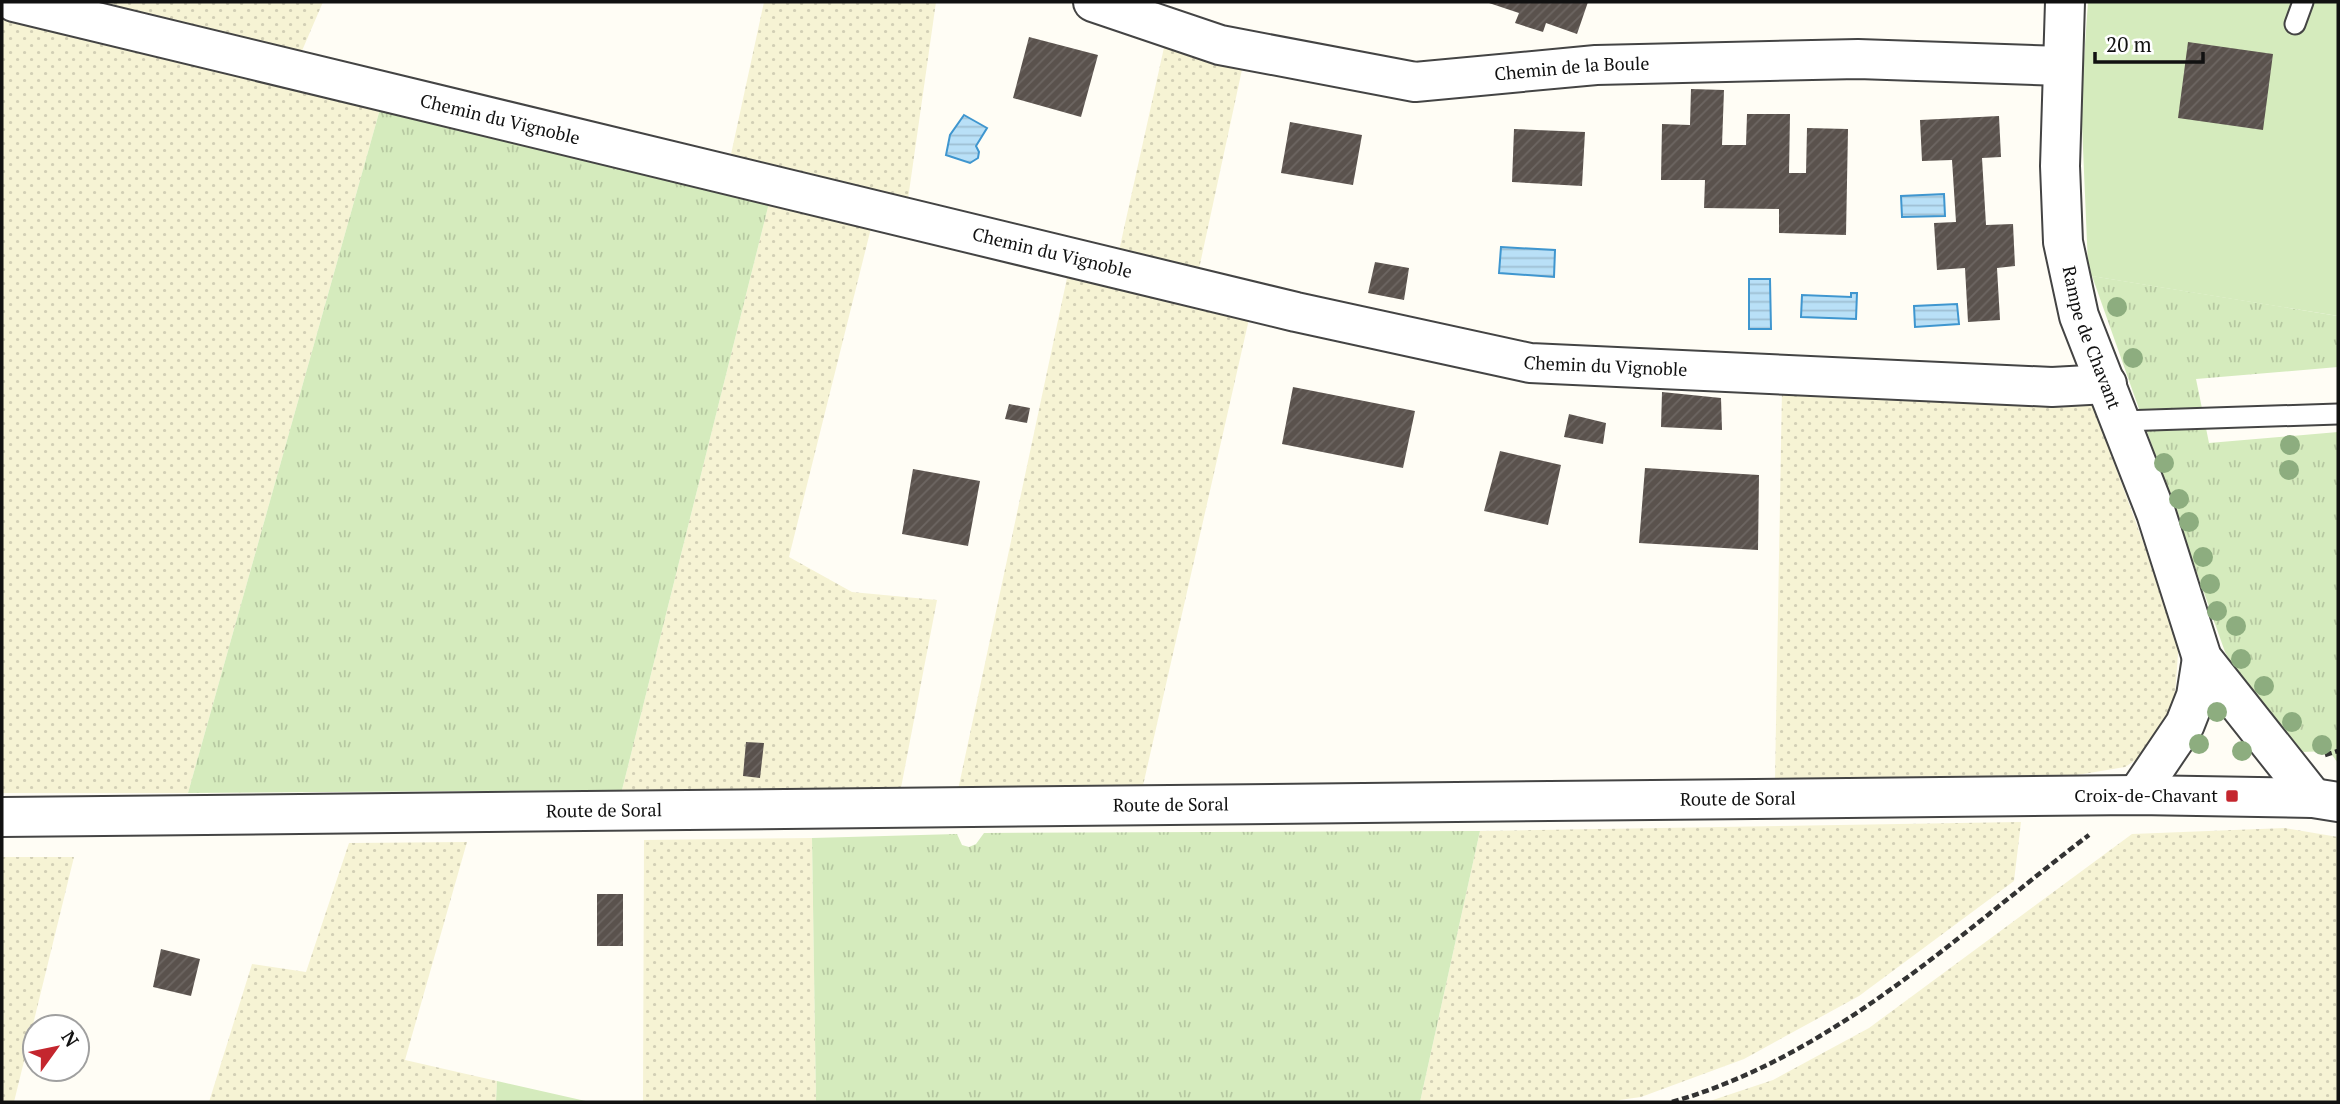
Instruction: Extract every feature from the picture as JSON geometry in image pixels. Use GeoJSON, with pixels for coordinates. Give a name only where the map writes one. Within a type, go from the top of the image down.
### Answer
{"type":"FeatureCollection","features":[{"type":"Feature","properties":{"kind":"street","name":"Chemin du Vignoble"},"geometry":{"type":"LineString","coordinates":[[13,2],[1296,312],[1530,363],[2052,387],[2107,384]]}},
{"type":"Feature","properties":{"kind":"street","name":"Chemin de la Boule"},"geometry":{"type":"LineString","coordinates":[[1093,2],[1220,45],[1415,82],[1596,65],[1707,62],[1858,59],[2062,66]]}},
{"type":"Feature","properties":{"kind":"street","name":"Rampe de Chavant"},"geometry":{"type":"LineString","coordinates":[[2065,2],[2060,166],[2063,242],[2080,316],[2156,513],[2202,658],[2326,800]]}},
{"type":"Feature","properties":{"kind":"street","name":"Rampe de Chavant"},"geometry":{"type":"LineString","coordinates":[[2137,794],[2185,724],[2196,696],[2202,658]]}},
{"type":"Feature","properties":{"kind":"street","name":"Route de Soral"},"geometry":{"type":"LineString","coordinates":[[2,817],[2137,794],[2326,800]]}},
{"type":"Feature","properties":{"kind":"lane"},"geometry":{"type":"LineString","coordinates":[[2295,24],[2304,2]]}},
{"type":"Feature","properties":{"kind":"lane"},"geometry":{"type":"LineString","coordinates":[[2121,421],[2338,414]]}},
{"type":"Feature","properties":{"kind":"path"},"geometry":{"type":"LineString","coordinates":[[1672,1102],[1718,1087],[1763,1067],[1849,1020],[1895,987],[2137,794]]}},
{"type":"Feature","properties":{"kind":"shaded area"},"geometry":{"type":"Polygon","coordinates":[[[2,2],[323,2],[298,60],[382,102],[188,793],[2,793],[2,2]]]}},
{"type":"Feature","properties":{"kind":"shaded area"},"geometry":{"type":"Polygon","coordinates":[[[764,2],[936,2],[908,199],[871,228],[789,557],[852,592],[937,600],[900,793],[622,790],[771,195],[725,182],[764,2]]]}},
{"type":"Feature","properties":{"kind":"shaded area"},"geometry":{"type":"Polygon","coordinates":[[[1165,43],[1243,65],[1191,306],[1249,319],[1142,790],[958,790],[1067,278],[1111,287],[1165,43]]]}},
{"type":"Feature","properties":{"kind":"shaded area"},"geometry":{"type":"Polygon","coordinates":[[[1782,389],[2079,397],[2094,408],[2179,640],[2174,708],[2151,750],[2125,767],[2077,775],[1775,780],[1782,389]]]}},
{"type":"Feature","properties":{"kind":"shaded area"},"geometry":{"type":"Polygon","coordinates":[[[2021,822],[2014,881],[1859,996],[1744,1059],[1641,1097],[1605,1102],[1420,1102],[1480,831],[2021,822]]]}},
{"type":"Feature","properties":{"kind":"shaded area"},"geometry":{"type":"Polygon","coordinates":[[[2285,828],[2338,837],[2338,1102],[1707,1102],[1773,1080],[1869,1028],[2132,834],[2285,828]]]}},
{"type":"Feature","properties":{"kind":"shaded area"},"geometry":{"type":"Polygon","coordinates":[[[812,838],[816,1102],[643,1102],[644,840],[812,838]]]}},
{"type":"Feature","properties":{"kind":"shaded area"},"geometry":{"type":"Polygon","coordinates":[[[467,842],[405,1060],[497,1081],[496,1102],[209,1102],[252,964],[306,972],[349,843],[467,842]]]}},
{"type":"Feature","properties":{"kind":"shaded area"},"geometry":{"type":"Polygon","coordinates":[[[2,857],[74,857],[36,1013],[21,1013],[21,1073],[14,1102],[2,1102],[2,857]]]}},
{"type":"Feature","properties":{"kind":"green space"},"geometry":{"type":"Polygon","coordinates":[[[2088,2],[2338,2],[2338,316],[2091,276],[2088,266],[2081,101],[2088,2]]]}},
{"type":"Feature","properties":{"kind":"green space"},"geometry":{"type":"Polygon","coordinates":[[[382,102],[771,195],[622,790],[188,793],[382,102]]]}},
{"type":"Feature","properties":{"kind":"green space"},"geometry":{"type":"Polygon","coordinates":[[[2092,276],[2338,316],[2338,367],[2196,379],[2209,443],[2338,432],[2338,763],[2329,751],[2302,752],[2253,698],[2225,652],[2092,276]]]}},
{"type":"Feature","properties":{"kind":"green space"},"geometry":{"type":"Polygon","coordinates":[[[1480,831],[1420,1102],[816,1102],[812,838],[957,834],[962,845],[969,847],[976,844],[984,833],[1480,831]]]}},
{"type":"Feature","properties":{"kind":"green space"},"geometry":{"type":"Polygon","coordinates":[[[497,1081],[590,1102],[496,1102],[497,1081]]]}},
{"type":"Feature","properties":{"kind":"water"},"geometry":{"type":"Polygon","coordinates":[[[964,115],[987,128],[976,146],[978,158],[970,163],[946,155],[950,135],[964,115]]]}},
{"type":"Feature","properties":{"kind":"water"},"geometry":{"type":"Polygon","coordinates":[[[1944,194],[1945,216],[1902,217],[1901,196],[1944,194]]]}},
{"type":"Feature","properties":{"kind":"water"},"geometry":{"type":"Polygon","coordinates":[[[1501,247],[1555,250],[1554,277],[1499,273],[1501,247]]]}},
{"type":"Feature","properties":{"kind":"water"},"geometry":{"type":"Polygon","coordinates":[[[1749,279],[1770,279],[1771,329],[1749,329],[1749,279]]]}},
{"type":"Feature","properties":{"kind":"water"},"geometry":{"type":"Polygon","coordinates":[[[1851,293],[1857,293],[1856,319],[1801,317],[1802,295],[1851,297],[1851,293]]]}},
{"type":"Feature","properties":{"kind":"water"},"geometry":{"type":"Polygon","coordinates":[[[1957,304],[1959,324],[1915,327],[1914,306],[1957,304]]]}},
{"type":"Feature","properties":{"kind":"building"},"geometry":{"type":"Polygon","coordinates":[[[1486,2],[1588,2],[1577,34],[1546,23],[1543,32],[1515,23],[1519,13],[1486,2]]]}},
{"type":"Feature","properties":{"kind":"building"},"geometry":{"type":"Polygon","coordinates":[[[1029,37],[1098,55],[1081,117],[1013,98],[1029,37]]]}},
{"type":"Feature","properties":{"kind":"building"},"geometry":{"type":"Polygon","coordinates":[[[2188,42],[2273,54],[2263,130],[2178,118],[2188,42]]]}},
{"type":"Feature","properties":{"kind":"building"},"geometry":{"type":"Polygon","coordinates":[[[1691,89],[1724,90],[1722,145],[1746,145],[1747,114],[1790,114],[1789,173],[1806,173],[1807,128],[1848,129],[1846,235],[1779,233],[1779,209],[1704,208],[1705,180],[1661,180],[1662,124],[1690,125],[1691,89]]]}},
{"type":"Feature","properties":{"kind":"building"},"geometry":{"type":"Polygon","coordinates":[[[1999,116],[2001,157],[1982,158],[1986,225],[2013,224],[2015,266],[1997,268],[2000,320],[1968,322],[1965,268],[1937,270],[1934,223],[1956,222],[1952,160],[1922,161],[1920,120],[1999,116]]]}},
{"type":"Feature","properties":{"kind":"building"},"geometry":{"type":"Polygon","coordinates":[[[1290,122],[1362,135],[1353,185],[1281,173],[1290,122]]]}},
{"type":"Feature","properties":{"kind":"building"},"geometry":{"type":"Polygon","coordinates":[[[1514,129],[1585,132],[1582,186],[1512,182],[1514,129]]]}},
{"type":"Feature","properties":{"kind":"building"},"geometry":{"type":"Polygon","coordinates":[[[1375,262],[1409,268],[1404,300],[1368,293],[1375,262]]]}},
{"type":"Feature","properties":{"kind":"building"},"geometry":{"type":"Polygon","coordinates":[[[1293,387],[1415,411],[1403,468],[1282,444],[1293,387]]]}},
{"type":"Feature","properties":{"kind":"building"},"geometry":{"type":"Polygon","coordinates":[[[1662,392],[1721,398],[1722,430],[1661,427],[1662,392]]]}},
{"type":"Feature","properties":{"kind":"building"},"geometry":{"type":"Polygon","coordinates":[[[1009,404],[1030,408],[1027,423],[1005,419],[1009,404]]]}},
{"type":"Feature","properties":{"kind":"building"},"geometry":{"type":"Polygon","coordinates":[[[1569,414],[1606,423],[1603,444],[1564,437],[1569,414]]]}},
{"type":"Feature","properties":{"kind":"building"},"geometry":{"type":"Polygon","coordinates":[[[1500,451],[1561,465],[1548,525],[1484,511],[1500,451]]]}},
{"type":"Feature","properties":{"kind":"building"},"geometry":{"type":"Polygon","coordinates":[[[1645,468],[1759,475],[1758,550],[1639,543],[1645,468]]]}},
{"type":"Feature","properties":{"kind":"building"},"geometry":{"type":"Polygon","coordinates":[[[913,469],[980,481],[968,546],[902,534],[913,469]]]}},
{"type":"Feature","properties":{"kind":"building"},"geometry":{"type":"Polygon","coordinates":[[[746,742],[764,743],[760,778],[743,776],[746,742]]]}},
{"type":"Feature","properties":{"kind":"building"},"geometry":{"type":"Polygon","coordinates":[[[597,894],[623,894],[623,946],[597,946],[597,894]]]}},
{"type":"Feature","properties":{"kind":"building"},"geometry":{"type":"Polygon","coordinates":[[[161,949],[200,959],[191,996],[153,987],[161,949]]]}},
{"type":"Feature","properties":{"kind":"place","name":"Croix-de-Chavant"},"geometry":{"type":"Point","coordinates":[2232,796]}}]}
